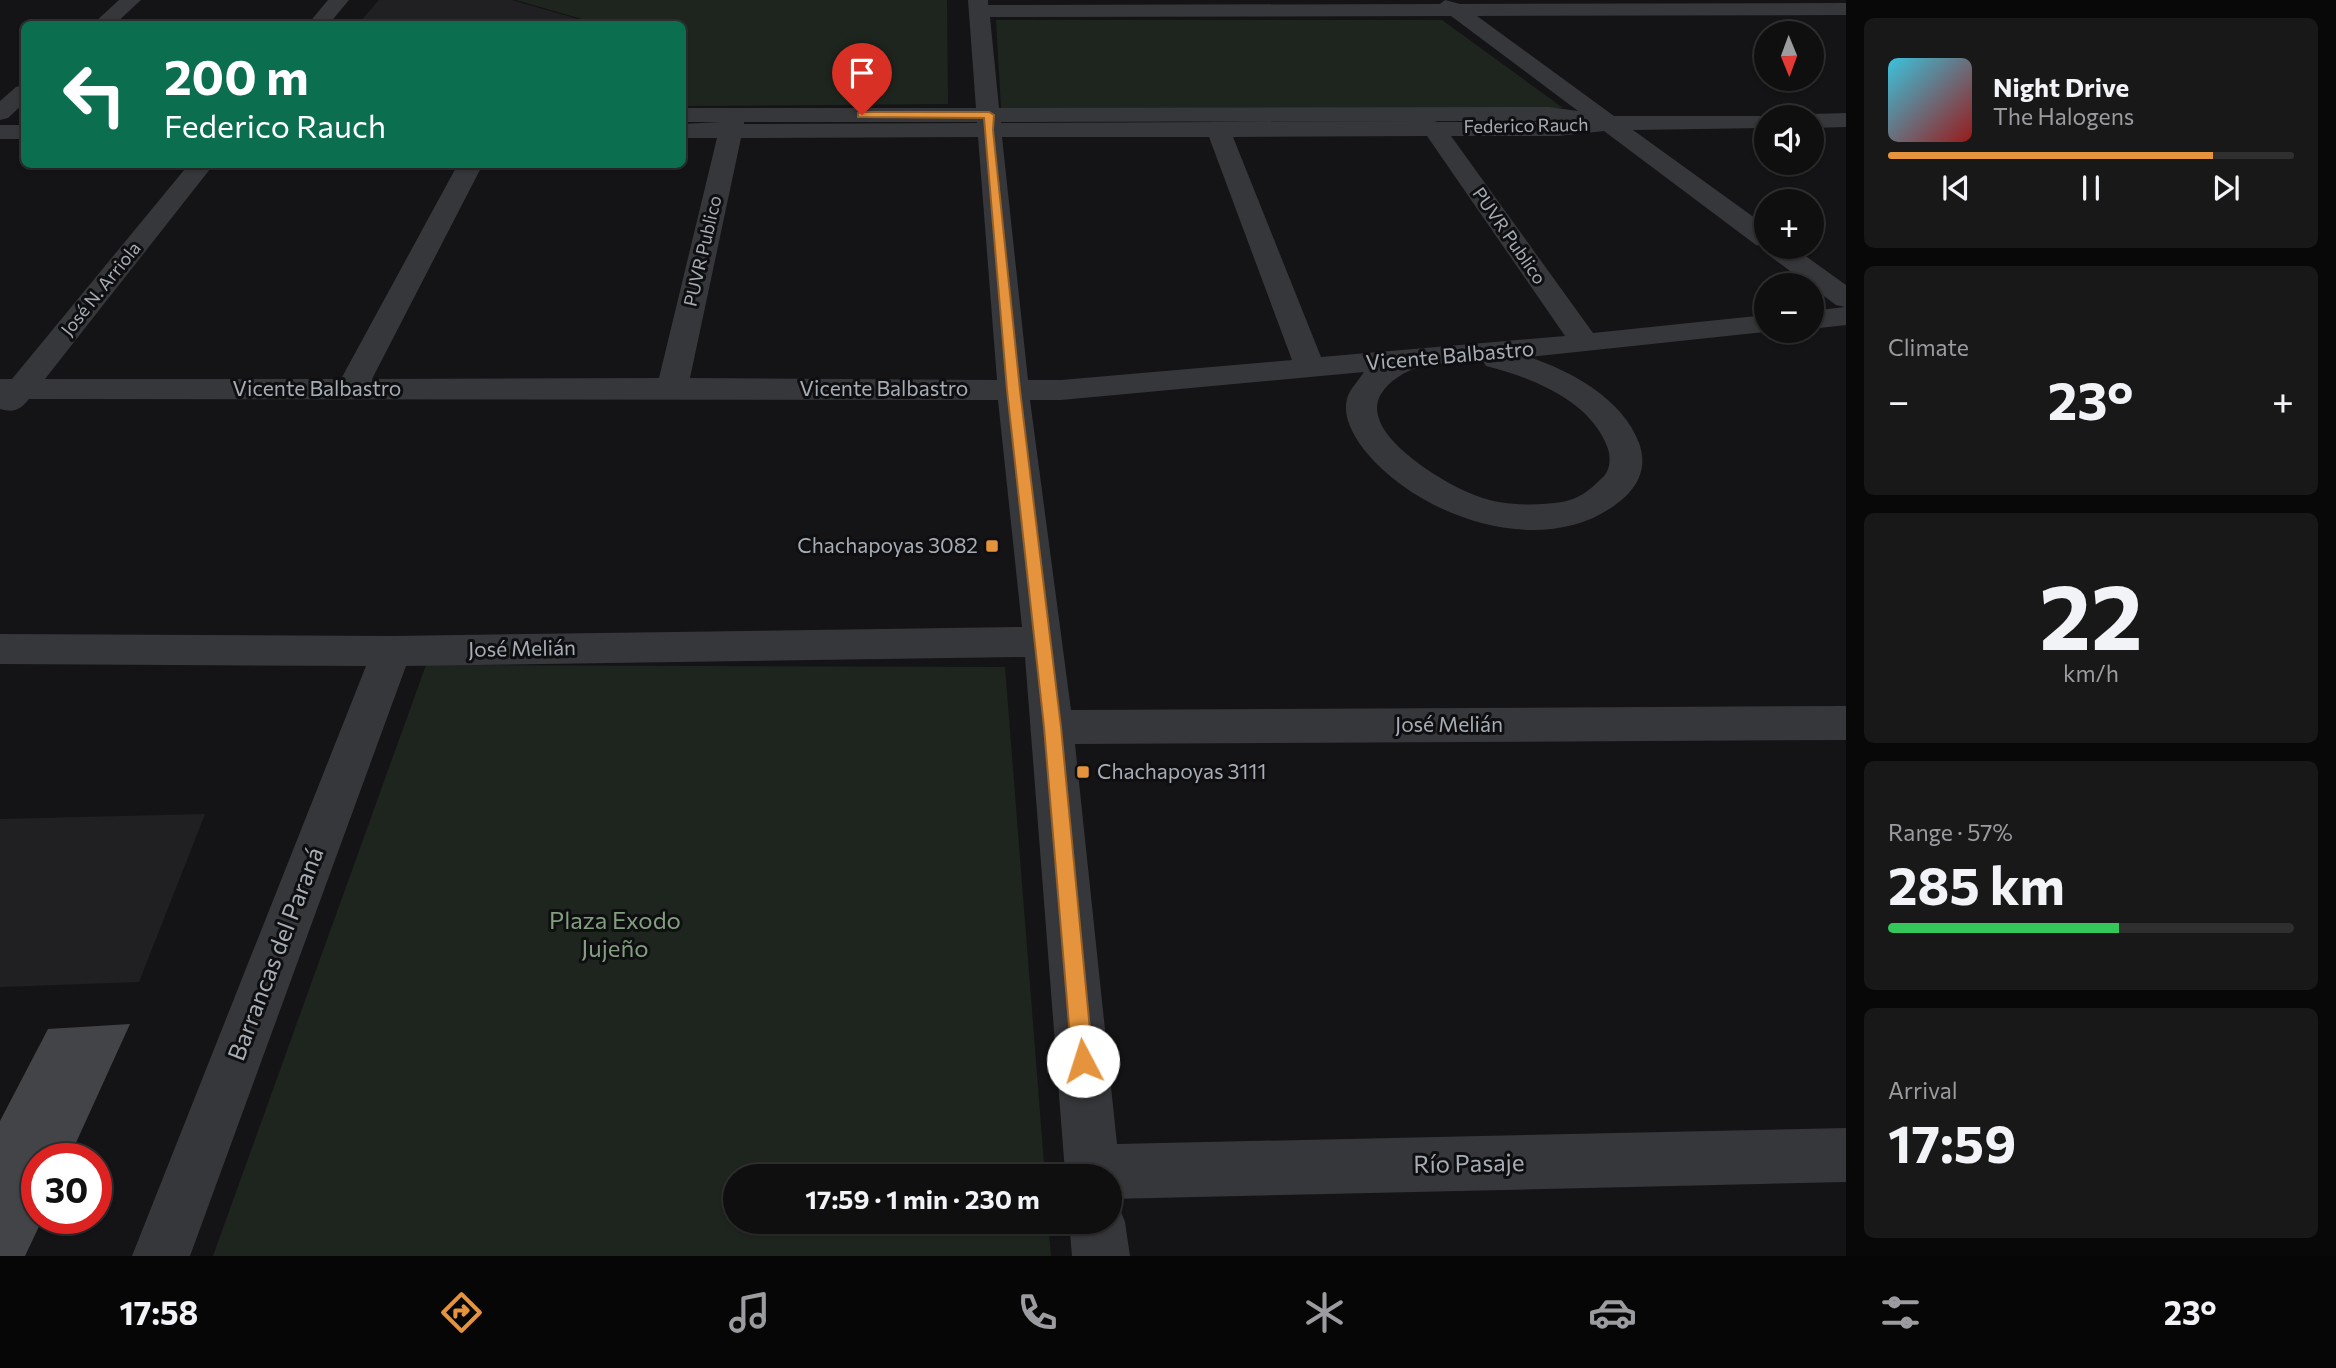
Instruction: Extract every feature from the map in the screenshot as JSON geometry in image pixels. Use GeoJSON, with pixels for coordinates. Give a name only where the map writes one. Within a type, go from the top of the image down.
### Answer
{"type":"FeatureCollection","features":[{"type":"Feature","properties":{"kind":"street"},"geometry":{"type":"LineString","coordinates":[[106,21],[131,0]]}},
{"type":"Feature","properties":{"kind":"street"},"geometry":{"type":"LineString","coordinates":[[321,21],[339,0]]}},
{"type":"Feature","properties":{"kind":"street"},"geometry":{"type":"LineString","coordinates":[[1448,5],[1754,230]]}},
{"type":"Feature","properties":{"kind":"street"},"geometry":{"type":"LineString","coordinates":[[1092,1164],[1053,727],[1013,390],[978,6],[1448,5],[1846,9]]}},
{"type":"Feature","properties":{"kind":"street"},"geometry":{"type":"LineString","coordinates":[[0,114],[21,95]]}},
{"type":"Feature","properties":{"kind":"street"},"geometry":{"type":"LineString","coordinates":[[0,114],[21,116]]}},
{"type":"Feature","properties":{"kind":"street","name":"Federico Rauch"},"geometry":{"type":"LineString","coordinates":[[686,116],[732,122],[989,122],[1549,114],[1610,123]]}},
{"type":"Feature","properties":{"kind":"street"},"geometry":{"type":"LineString","coordinates":[[1824,121],[1846,120]]}},
{"type":"Feature","properties":{"kind":"street","name":"Federico Rauch"},"geometry":{"type":"LineString","coordinates":[[989,122],[1218,129],[1558,129],[1610,123],[1754,121]]}},
{"type":"Feature","properties":{"kind":"street","name":"Federico Rauch"},"geometry":{"type":"LineString","coordinates":[[686,130],[732,122]]}},
{"type":"Feature","properties":{"kind":"street","name":"PUVR Publico"},"geometry":{"type":"LineString","coordinates":[[672,388],[732,122]]}},
{"type":"Feature","properties":{"kind":"street","name":"PUVR Publico"},"geometry":{"type":"LineString","coordinates":[[1433,128],[1585,343]]}},
{"type":"Feature","properties":{"kind":"street"},"geometry":{"type":"LineString","coordinates":[[1218,129],[1310,368]]}},
{"type":"Feature","properties":{"kind":"street"},"geometry":{"type":"LineString","coordinates":[[0,132],[21,132]]}},
{"type":"Feature","properties":{"kind":"street","name":"José N. Arriola"},"geometry":{"type":"LineString","coordinates":[[0,414],[11,389],[199,168]]}},
{"type":"Feature","properties":{"kind":"street"},"geometry":{"type":"LineString","coordinates":[[351,389],[469,168]]}},
{"type":"Feature","properties":{"kind":"street"},"geometry":{"type":"LineString","coordinates":[[1792,259],[1846,299]]}},
{"type":"Feature","properties":{"kind":"street"},"geometry":{"type":"LineString","coordinates":[[1824,319],[1846,316]]}},
{"type":"Feature","properties":{"kind":"street","name":"Vicente Balbastro"},"geometry":{"type":"LineString","coordinates":[[11,389],[1061,390],[1754,325]]}},
{"type":"Feature","properties":{"kind":"street"},"geometry":{"type":"LineString","coordinates":[[1410,359],[1376,379],[1367,392],[1363,408],[1365,425],[1376,445],[1415,480],[1466,506],[1508,515],[1550,515],[1589,507],[1610,494],[1622,482],[1627,463],[1622,436],[1603,411],[1581,393],[1538,370],[1506,360],[1453,355]]}},
{"type":"Feature","properties":{"kind":"street","name":"José Melián"},"geometry":{"type":"LineString","coordinates":[[0,649],[392,651],[1043,642]]}},
{"type":"Feature","properties":{"kind":"street","name":"Barrancas del Paraná"},"geometry":{"type":"LineString","coordinates":[[161,1256],[392,651]]}},
{"type":"Feature","properties":{"kind":"street","name":"José Melián"},"geometry":{"type":"LineString","coordinates":[[1053,727],[1846,723]]}},
{"type":"Feature","properties":{"kind":"street","name":"Río Pasaje"},"geometry":{"type":"LineString","coordinates":[[1122,1189],[1846,1155]]}},
{"type":"Feature","properties":{"kind":"street"},"geometry":{"type":"LineString","coordinates":[[1099,1234],[1101,1256]]}},
{"type":"Feature","properties":{"kind":"shaded area"},"geometry":{"type":"Polygon","coordinates":[[[379,0],[512,0],[585,21],[361,21],[379,0]]]}},
{"type":"Feature","properties":{"kind":"shaded area"},"geometry":{"type":"Polygon","coordinates":[[[205,814],[139,982],[0,987],[0,819],[205,814]]]}},
{"type":"Feature","properties":{"kind":"green space"},"geometry":{"type":"Polygon","coordinates":[[[516,0],[947,0],[948,104],[686,106],[686,21],[589,21],[516,0]]]}},
{"type":"Feature","properties":{"kind":"green space"},"geometry":{"type":"Polygon","coordinates":[[[996,20],[1442,20],[1563,108],[1001,108],[996,20]]]}},
{"type":"Feature","properties":{"kind":"green space","name":"Plaza Exodo Jujeño"},"geometry":{"type":"Polygon","coordinates":[[[426,665],[1005,667],[1044,1164],[723,1164],[723,1234],[1049,1234],[1051,1256],[213,1256],[426,665]]]}},
{"type":"Feature","properties":{"kind":"building"},"geometry":{"type":"Polygon","coordinates":[[[130,1024],[76,1143],[21,1143],[21,1234],[35,1234],[25,1256],[0,1256],[0,1121],[48,1029],[130,1024]]]}},
{"type":"Feature","properties":{"kind":"place","name":"Chachapoyas 3082"},"geometry":{"type":"Point","coordinates":[992,546]}},
{"type":"Feature","properties":{"kind":"place","name":"Chachapoyas 3111"},"geometry":{"type":"Point","coordinates":[1083,772]}},
{"type":"Feature","properties":{"kind":"route"},"geometry":{"type":"LineString","coordinates":[[862,115],[989,115],[1013,390],[1053,727],[1083,1061]]}}]}
